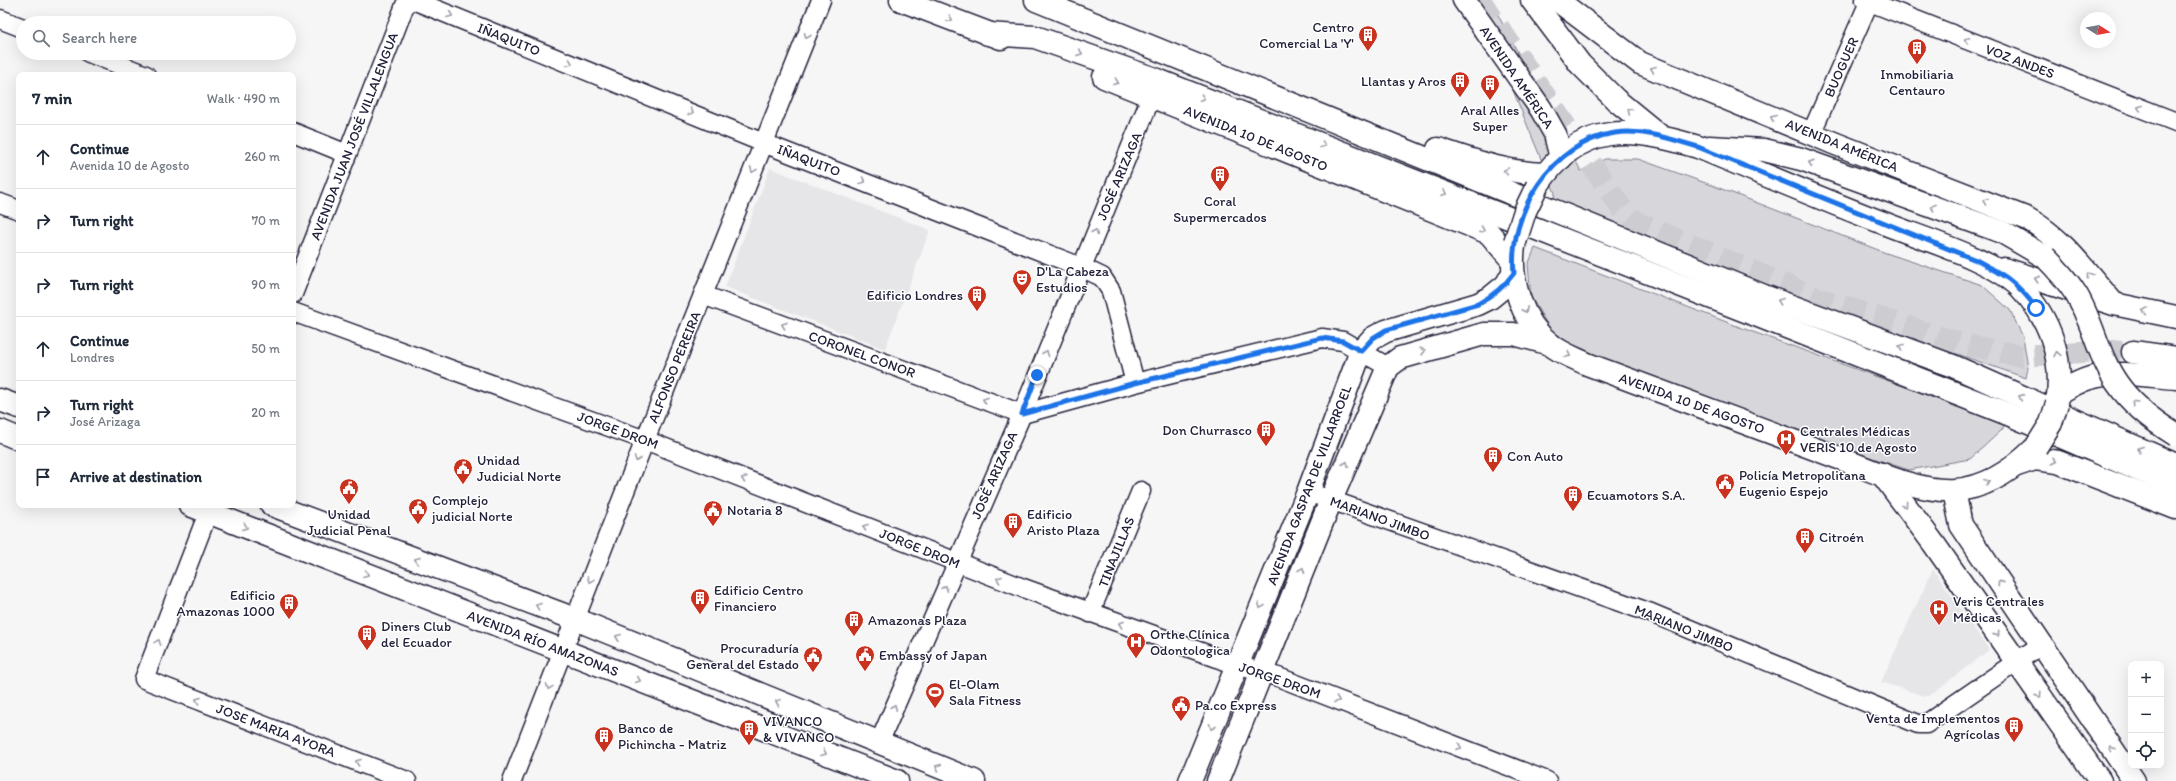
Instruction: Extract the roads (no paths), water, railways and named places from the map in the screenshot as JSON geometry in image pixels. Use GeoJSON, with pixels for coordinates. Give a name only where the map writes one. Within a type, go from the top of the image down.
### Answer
{"type":"FeatureCollection","features":[{"type":"Feature","properties":{"kind":"main road","name":"AVENIDA 10 DE AGOSTO"},"geometry":{"type":"LineString","coordinates":[[901,0],[1152,95],[1489,233],[1514,258]]}},
{"type":"Feature","properties":{"kind":"main road"},"geometry":{"type":"LineString","coordinates":[[1036,0],[1720,278],[1953,366],[2176,465]]}},
{"type":"Feature","properties":{"kind":"main road"},"geometry":{"type":"LineString","coordinates":[[1065,0],[1409,140],[1497,169],[1524,174],[1541,180]]}},
{"type":"Feature","properties":{"kind":"main road","name":"AVENIDA AMÉRICA"},"geometry":{"type":"LineString","coordinates":[[1464,0],[1540,108],[1555,134],[1561,158]]}},
{"type":"Feature","properties":{"kind":"main road"},"geometry":{"type":"LineString","coordinates":[[1532,0],[1580,64],[1616,100],[1660,136]]}},
{"type":"Feature","properties":{"kind":"main road","name":"AVENIDA AMÉRICA"},"geometry":{"type":"LineString","coordinates":[[1557,0],[1640,64],[1811,134],[2028,219],[2050,233],[2071,253],[2114,304]]}},
{"type":"Feature","properties":{"kind":"main road","name":"AVENIDA 10 DE AGOSTO"},"geometry":{"type":"LineString","coordinates":[[988,34],[1035,37],[1152,78],[1993,408],[2176,486]]}},
{"type":"Feature","properties":{"kind":"main road","name":"AVENIDA 10 DE AGOSTO"},"geometry":{"type":"LineString","coordinates":[[1627,132],[1660,136],[1698,147],[1976,260],[2010,278],[2020,287],[2047,324],[2057,351],[2060,379],[2058,398],[2051,423],[2036,447],[2016,465],[1983,484],[1954,490],[1930,488],[1882,474],[1588,364],[1550,344],[1524,311],[1519,299],[1514,258],[1525,212],[1541,180],[1561,158],[1579,146],[1602,135],[1627,132]]}},
{"type":"Feature","properties":{"kind":"main road"},"geometry":{"type":"LineString","coordinates":[[1698,147],[1764,150],[1801,159],[2002,232],[2045,257],[2076,295],[2101,354],[2117,383],[2150,418],[2176,434]]}},
{"type":"Feature","properties":{"kind":"main road","name":"AVENIDA GASPAR DE VILLARROEL"},"geometry":{"type":"LineString","coordinates":[[1190,781],[1308,492],[1361,351],[1373,338],[1386,330],[1474,305],[1490,298],[1506,285],[1514,258]]}},
{"type":"Feature","properties":{"kind":"main road"},"geometry":{"type":"LineString","coordinates":[[1976,260],[2114,304],[2176,317]]}},
{"type":"Feature","properties":{"kind":"main road"},"geometry":{"type":"LineString","coordinates":[[1388,367],[1400,358],[1484,334],[1514,334],[1550,344]]}},
{"type":"Feature","properties":{"kind":"main road"},"geometry":{"type":"LineString","coordinates":[[2133,352],[2176,358]]}},
{"type":"Feature","properties":{"kind":"main road","name":"AVENIDA GASPAR DE VILLARROEL"},"geometry":{"type":"LineString","coordinates":[[1218,781],[1331,500],[1388,367]]}},
{"type":"Feature","properties":{"kind":"main road"},"geometry":{"type":"LineString","coordinates":[[2058,398],[2082,381],[2101,376],[2126,375],[2176,378]]}},
{"type":"Feature","properties":{"kind":"main road"},"geometry":{"type":"LineString","coordinates":[[0,400],[16,406]]}},
{"type":"Feature","properties":{"kind":"main road"},"geometry":{"type":"LineString","coordinates":[[0,431],[16,438]]}},
{"type":"Feature","properties":{"kind":"main road","name":"AVENIDA 10 DE AGOSTO"},"geometry":{"type":"LineString","coordinates":[[2016,465],[2035,459],[2058,462],[2176,508]]}},
{"type":"Feature","properties":{"kind":"main road"},"geometry":{"type":"LineString","coordinates":[[1882,474],[2017,662],[2100,781]]}},
{"type":"Feature","properties":{"kind":"main road"},"geometry":{"type":"LineString","coordinates":[[1954,490],[1962,525],[2134,781]]}},
{"type":"Feature","properties":{"kind":"main road","name":"AVENIDA RÍO AMAZONAS"},"geometry":{"type":"LineString","coordinates":[[206,508],[897,781]]}},
{"type":"Feature","properties":{"kind":"main road"},"geometry":{"type":"LineString","coordinates":[[280,508],[575,620],[974,781]]}},
{"type":"Feature","properties":{"kind":"street","name":"AVENIDA JUAN JOSÉ VILLALENGUA"},"geometry":{"type":"LineString","coordinates":[[296,286],[407,0]]}},
{"type":"Feature","properties":{"kind":"street","name":"IÑAQUITO"},"geometry":{"type":"LineString","coordinates":[[414,0],[1081,267],[1102,277],[1111,291],[1135,383]]}},
{"type":"Feature","properties":{"kind":"street","name":"ALFONSO PEREIRA"},"geometry":{"type":"LineString","coordinates":[[512,781],[645,440],[822,0]]}},
{"type":"Feature","properties":{"kind":"street","name":"BUOGUER"},"geometry":{"type":"LineString","coordinates":[[1811,134],[1868,1]]}},
{"type":"Feature","properties":{"kind":"street","name":"VOZ ANDES"},"geometry":{"type":"LineString","coordinates":[[1868,1],[2176,122]]}},
{"type":"Feature","properties":{"kind":"street"},"geometry":{"type":"LineString","coordinates":[[0,19],[16,25]]}},
{"type":"Feature","properties":{"kind":"street"},"geometry":{"type":"LineString","coordinates":[[107,60],[138,72]]}},
{"type":"Feature","properties":{"kind":"street","name":"JOSÉ ARIZAGA"},"geometry":{"type":"LineString","coordinates":[[878,743],[1022,414],[1152,95]]}},
{"type":"Feature","properties":{"kind":"street"},"geometry":{"type":"LineString","coordinates":[[296,133],[347,154]]}},
{"type":"Feature","properties":{"kind":"street"},"geometry":{"type":"LineString","coordinates":[[0,203],[16,209]]}},
{"type":"Feature","properties":{"kind":"street","name":"CORONEL CONOR"},"geometry":{"type":"LineString","coordinates":[[703,295],[1022,414]]}},
{"type":"Feature","properties":{"kind":"street","name":"JORGE DROM"},"geometry":{"type":"LineString","coordinates":[[296,313],[645,440],[956,563],[1090,613],[1237,665],[1262,671],[1548,781]]}},
{"type":"Feature","properties":{"kind":"street"},"geometry":{"type":"LineString","coordinates":[[1022,414],[1135,383],[1322,338],[1343,341],[1388,367]]}},
{"type":"Feature","properties":{"kind":"street","name":"TINAJILLAS"},"geometry":{"type":"LineString","coordinates":[[1090,613],[1141,491]]}},
{"type":"Feature","properties":{"kind":"street","name":"MARIANO JIMBO"},"geometry":{"type":"LineString","coordinates":[[1308,492],[1651,613],[1918,724],[1926,724],[2042,646]]}},
{"type":"Feature","properties":{"kind":"street","name":"JOSE MARIA AYORA"},"geometry":{"type":"LineString","coordinates":[[203,508],[144,679],[408,781]]}},
{"type":"Feature","properties":{"kind":"tunnel"},"geometry":{"type":"LineString","coordinates":[[1480,0],[1622,209],[1638,223],[1814,297],[1958,343],[2021,356],[2112,350],[2133,352]]}},
{"type":"Feature","properties":{"kind":"place","name":"Centro Comercial La 'Y'"},"geometry":{"type":"Point","coordinates":[1368,52]}},
{"type":"Feature","properties":{"kind":"place","name":"Inmobiliaria Centauro"},"geometry":{"type":"Point","coordinates":[1917,65]}},
{"type":"Feature","properties":{"kind":"place","name":"Llantas y Aros"},"geometry":{"type":"Point","coordinates":[1460,98]}},
{"type":"Feature","properties":{"kind":"place","name":"Aral Alles Super"},"geometry":{"type":"Point","coordinates":[1490,101]}},
{"type":"Feature","properties":{"kind":"place","name":"Coral Supermercados"},"geometry":{"type":"Point","coordinates":[1220,192]}},
{"type":"Feature","properties":{"kind":"place","name":"D'La Cabeza Estudios"},"geometry":{"type":"Point","coordinates":[1022,296]}},
{"type":"Feature","properties":{"kind":"place","name":"Edificio Londres"},"geometry":{"type":"Point","coordinates":[977,312]}},
{"type":"Feature","properties":{"kind":"place","name":"Don Churrasco"},"geometry":{"type":"Point","coordinates":[1266,447]}},
{"type":"Feature","properties":{"kind":"place","name":"Centrales Médicas VERIS 10 de Agosto"},"geometry":{"type":"Point","coordinates":[1786,456]}},
{"type":"Feature","properties":{"kind":"place","name":"Con Auto"},"geometry":{"type":"Point","coordinates":[1493,473]}},
{"type":"Feature","properties":{"kind":"place","name":"Unidad Judicial Norte"},"geometry":{"type":"Point","coordinates":[463,485]}},
{"type":"Feature","properties":{"kind":"place","name":"Policía Metropolitana Eugenio Espejo"},"geometry":{"type":"Point","coordinates":[1725,500]}},
{"type":"Feature","properties":{"kind":"place","name":"Unidad Judicial Penal"},"geometry":{"type":"Point","coordinates":[349,505]}},
{"type":"Feature","properties":{"kind":"place","name":"Ecuamotors S.A."},"geometry":{"type":"Point","coordinates":[1573,512]}},
{"type":"Feature","properties":{"kind":"place","name":"Complejo judicial Norte"},"geometry":{"type":"Point","coordinates":[418,525]}},
{"type":"Feature","properties":{"kind":"place","name":"Notaria 8"},"geometry":{"type":"Point","coordinates":[713,527]}},
{"type":"Feature","properties":{"kind":"place","name":"Edificio Aristo Plaza"},"geometry":{"type":"Point","coordinates":[1013,539]}},
{"type":"Feature","properties":{"kind":"place","name":"Citroén"},"geometry":{"type":"Point","coordinates":[1805,554]}},
{"type":"Feature","properties":{"kind":"place","name":"Edificio Centro Financiero"},"geometry":{"type":"Point","coordinates":[700,615]}},
{"type":"Feature","properties":{"kind":"place","name":"Edificio Amazonas 1000"},"geometry":{"type":"Point","coordinates":[289,620]}},
{"type":"Feature","properties":{"kind":"place","name":"Veris Centrales Médicas"},"geometry":{"type":"Point","coordinates":[1939,626]}},
{"type":"Feature","properties":{"kind":"place","name":"Amazonas Plaza"},"geometry":{"type":"Point","coordinates":[854,637]}},
{"type":"Feature","properties":{"kind":"place","name":"Diners Club del Ecuador"},"geometry":{"type":"Point","coordinates":[367,651]}},
{"type":"Feature","properties":{"kind":"place","name":"Orthe Clínica Odontologica"},"geometry":{"type":"Point","coordinates":[1136,659]}},
{"type":"Feature","properties":{"kind":"place","name":"Embassy of Japan"},"geometry":{"type":"Point","coordinates":[865,672]}},
{"type":"Feature","properties":{"kind":"place","name":"Procuraduría General del Estado"},"geometry":{"type":"Point","coordinates":[813,673]}},
{"type":"Feature","properties":{"kind":"place","name":"El-Olam Sala Fitness"},"geometry":{"type":"Point","coordinates":[935,709]}},
{"type":"Feature","properties":{"kind":"place","name":"Pa.co Express"},"geometry":{"type":"Point","coordinates":[1181,722]}},
{"type":"Feature","properties":{"kind":"place","name":"Venta de Implementos Agrícolas"},"geometry":{"type":"Point","coordinates":[2014,743]}},
{"type":"Feature","properties":{"kind":"place","name":"VIVANCO & VIVANCO"},"geometry":{"type":"Point","coordinates":[749,746]}},
{"type":"Feature","properties":{"kind":"place","name":"Banco de Pichincha - Matriz"},"geometry":{"type":"Point","coordinates":[604,753]}}]}
